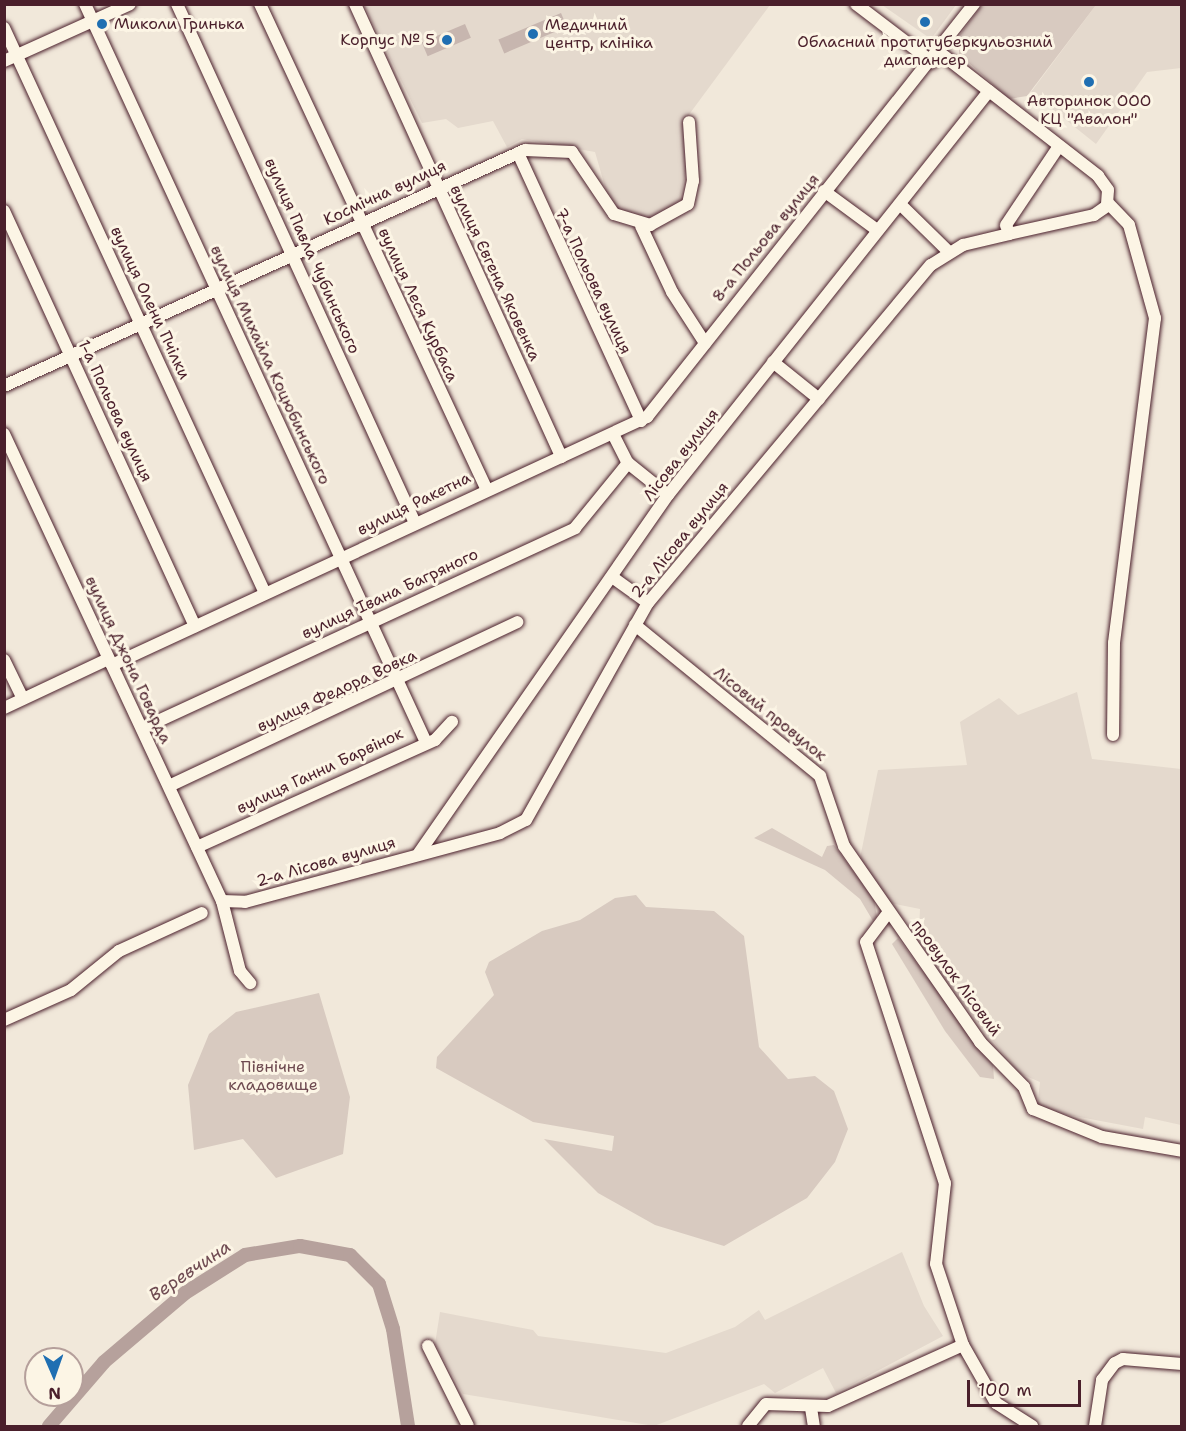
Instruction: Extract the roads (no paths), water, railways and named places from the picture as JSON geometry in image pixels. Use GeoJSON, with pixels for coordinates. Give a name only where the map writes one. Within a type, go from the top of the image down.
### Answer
{"type":"FeatureCollection","features":[{"type":"Feature","properties":{"kind":"street","name":"вулиця Михайла Коцюбинського"},"geometry":{"type":"LineString","coordinates":[[85,4],[425,740]]}},
{"type":"Feature","properties":{"kind":"street"},"geometry":{"type":"LineString","coordinates":[[4,61],[130,4]]}},
{"type":"Feature","properties":{"kind":"street","name":"вулиця Павла Чубинського"},"geometry":{"type":"LineString","coordinates":[[177,4],[415,523]]}},
{"type":"Feature","properties":{"kind":"street","name":"вулиця Леся Курбаса"},"geometry":{"type":"LineString","coordinates":[[261,4],[486,488]]}},
{"type":"Feature","properties":{"kind":"street","name":"вулиця Євгена Яковенка"},"geometry":{"type":"LineString","coordinates":[[355,4],[561,457]]}},
{"type":"Feature","properties":{"kind":"street"},"geometry":{"type":"LineString","coordinates":[[856,4],[988,91],[1059,146],[1102,181],[1108,203],[1129,225],[1155,318],[1114,643],[1113,735]]}},
{"type":"Feature","properties":{"kind":"street","name":"8-а Польова вулиця"},"geometry":{"type":"LineString","coordinates":[[705,343],[824,191],[936,57],[974,4]]}},
{"type":"Feature","properties":{"kind":"street","name":"вулиця Олени Пчілки"},"geometry":{"type":"LineString","coordinates":[[4,28],[265,593]]}},
{"type":"Feature","properties":{"kind":"street","name":"Лісова вулиця"},"geometry":{"type":"LineString","coordinates":[[419,853],[423,838],[473,779],[668,495],[877,231],[902,206],[988,91]]}},
{"type":"Feature","properties":{"kind":"street"},"geometry":{"type":"LineString","coordinates":[[688,122],[693,182],[688,204],[676,214],[640,226],[672,292],[705,343]]}},
{"type":"Feature","properties":{"kind":"street"},"geometry":{"type":"LineString","coordinates":[[1009,234],[1006,225],[1059,146]]}},
{"type":"Feature","properties":{"kind":"street","name":"Космічна вулиця"},"geometry":{"type":"LineString","coordinates":[[4,386],[437,186],[518,153],[550,148],[572,152],[614,214],[640,226]]}},
{"type":"Feature","properties":{"kind":"street","name":"7-а Польова вулиця"},"geometry":{"type":"LineString","coordinates":[[518,153],[641,421]]}},
{"type":"Feature","properties":{"kind":"street"},"geometry":{"type":"LineString","coordinates":[[824,191],[877,231]]}},
{"type":"Feature","properties":{"kind":"street","name":"2-а Лісова вулиця"},"geometry":{"type":"LineString","coordinates":[[222,901],[245,902],[419,853],[501,833],[526,820],[648,603],[931,265],[949,252],[1009,234],[1094,215],[1108,203]]}},
{"type":"Feature","properties":{"kind":"street"},"geometry":{"type":"LineString","coordinates":[[902,206],[949,252]]}},
{"type":"Feature","properties":{"kind":"street","name":"1-а Польова вулиця"},"geometry":{"type":"LineString","coordinates":[[4,210],[195,626]]}},
{"type":"Feature","properties":{"kind":"street","name":"вулиця Ракетна"},"geometry":{"type":"LineString","coordinates":[[4,708],[195,626],[486,488],[641,421],[705,343]]}},
{"type":"Feature","properties":{"kind":"street"},"geometry":{"type":"LineString","coordinates":[[773,362],[819,399]]}},
{"type":"Feature","properties":{"kind":"street","name":"вулиця Джона Говарда"},"geometry":{"type":"LineString","coordinates":[[4,434],[222,901],[240,971],[250,983]]}},
{"type":"Feature","properties":{"kind":"street"},"geometry":{"type":"LineString","coordinates":[[613,434],[628,463],[668,495]]}},
{"type":"Feature","properties":{"kind":"street","name":"вулиця Івана Багряного"},"geometry":{"type":"LineString","coordinates":[[143,728],[369,620],[582,524],[628,463]]}},
{"type":"Feature","properties":{"kind":"street"},"geometry":{"type":"LineString","coordinates":[[612,577],[648,603]]}},
{"type":"Feature","properties":{"kind":"street","name":"вулиця Федора Вовка"},"geometry":{"type":"LineString","coordinates":[[169,786],[398,681],[517,622]]}},
{"type":"Feature","properties":{"kind":"street","name":"Лісовий провулок"},"geometry":{"type":"LineString","coordinates":[[635,625],[820,776],[830,793],[837,836],[888,913]]}},
{"type":"Feature","properties":{"kind":"street"},"geometry":{"type":"LineString","coordinates":[[4,660],[23,699]]}},
{"type":"Feature","properties":{"kind":"street","name":"вулиця Ганни Барвінок"},"geometry":{"type":"LineString","coordinates":[[197,847],[425,740],[437,739],[452,722]]}},
{"type":"Feature","properties":{"kind":"street"},"geometry":{"type":"LineString","coordinates":[[4,1020],[71,990],[119,951],[202,913]]}},
{"type":"Feature","properties":{"kind":"street"},"geometry":{"type":"LineString","coordinates":[[888,913],[868,933],[866,947],[945,1183],[935,1259],[963,1345],[996,1403],[1017,1423],[1032,1426]]}},
{"type":"Feature","properties":{"kind":"street","name":"провулок Лісовий"},"geometry":{"type":"LineString","coordinates":[[888,913],[980,1042],[1024,1087],[1033,1109],[1102,1137],[1182,1151]]}},
{"type":"Feature","properties":{"kind":"street"},"geometry":{"type":"LineString","coordinates":[[748,1426],[770,1403],[811,1408],[828,1406],[963,1345]]}},
{"type":"Feature","properties":{"kind":"street"},"geometry":{"type":"LineString","coordinates":[[428,1346],[468,1426]]}},
{"type":"Feature","properties":{"kind":"street"},"geometry":{"type":"LineString","coordinates":[[1095,1426],[1102,1380],[1115,1363],[1123,1359],[1182,1364]]}},
{"type":"Feature","properties":{"kind":"street"},"geometry":{"type":"LineString","coordinates":[[811,1408],[814,1426]]}},
{"type":"Feature","properties":{"kind":"waterway","name":"Веревчина"},"geometry":{"type":"LineString","coordinates":[[49,1426],[104,1362],[185,1293],[245,1255],[300,1246],[350,1255],[379,1284],[393,1329],[408,1426]]}},
{"type":"Feature","properties":{"kind":"place","name":"Обласний протитуберкульозний диспансер"},"geometry":{"type":"Point","coordinates":[925,22]}},
{"type":"Feature","properties":{"kind":"place","name":"Миколи Гринька"},"geometry":{"type":"Point","coordinates":[102,24]}},
{"type":"Feature","properties":{"kind":"place","name":"Медичний центр, клініка"},"geometry":{"type":"Point","coordinates":[533,34]}},
{"type":"Feature","properties":{"kind":"place","name":"Корпус № 5"},"geometry":{"type":"Point","coordinates":[447,40]}},
{"type":"Feature","properties":{"kind":"place","name":"Авторинок ООО КЦ \"Авалон\""},"geometry":{"type":"Point","coordinates":[1089,82]}},
{"type":"Feature","properties":{"kind":"park label","name":"Північне кладовище"},"geometry":{"type":"Point","coordinates":[273,1076]}}]}
